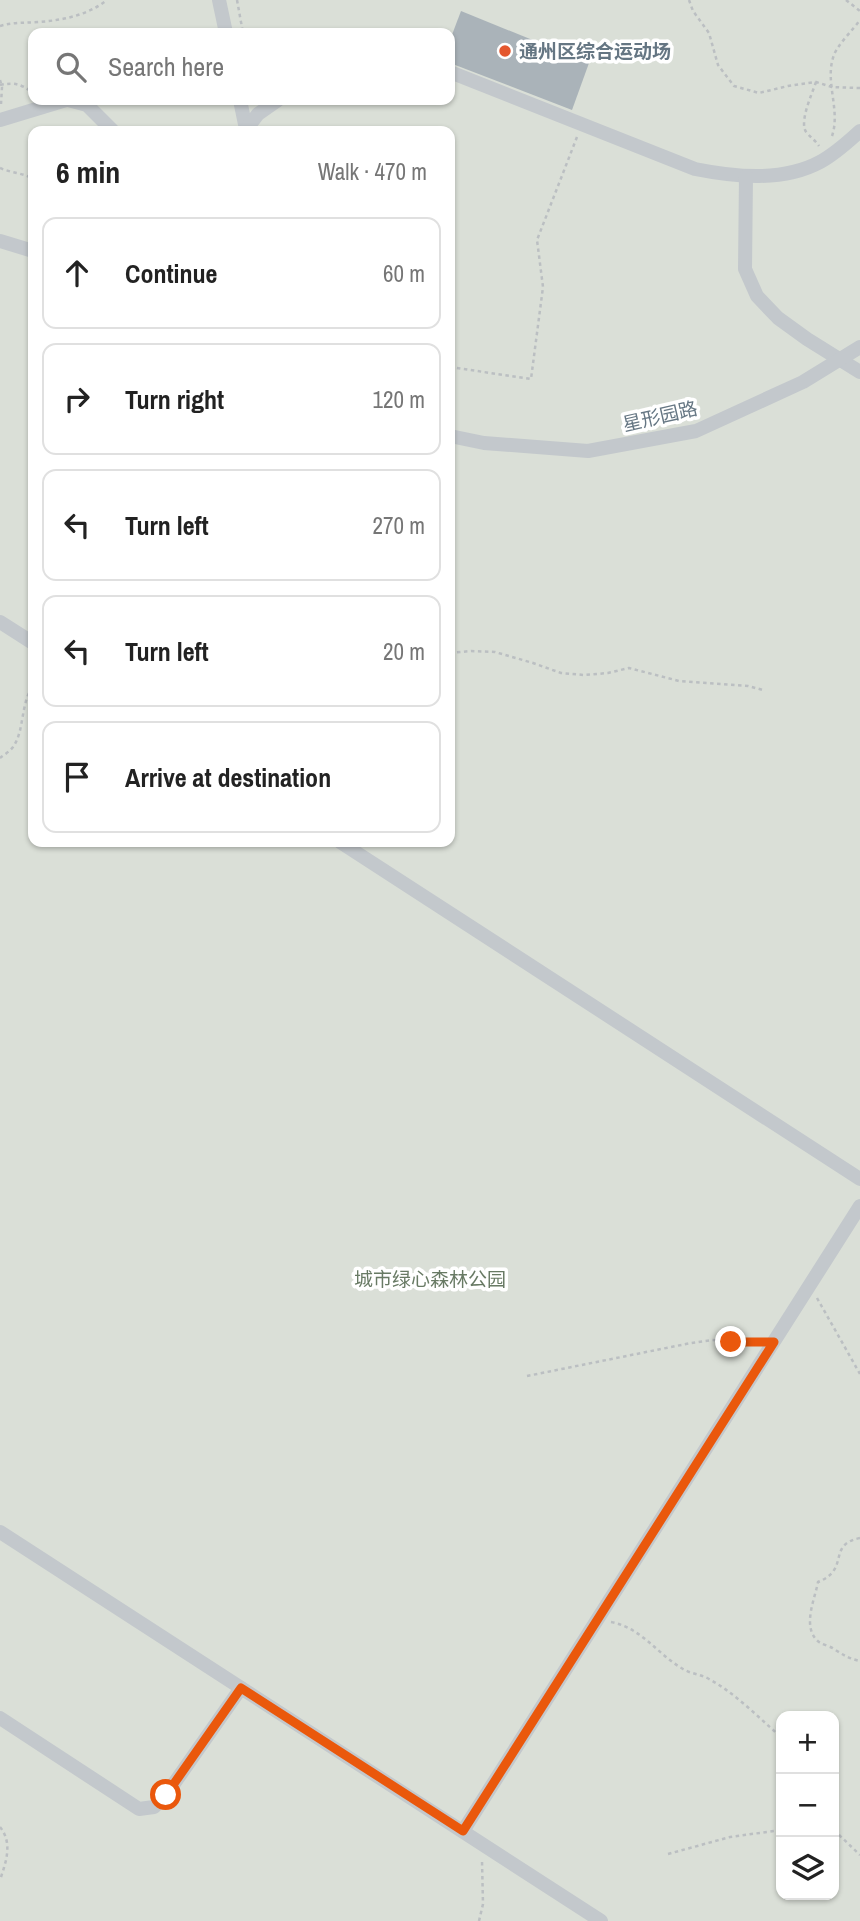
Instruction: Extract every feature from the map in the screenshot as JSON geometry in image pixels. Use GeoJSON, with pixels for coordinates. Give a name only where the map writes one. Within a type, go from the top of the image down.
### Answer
{"type":"FeatureCollection","features":[{"type":"Feature","properties":{"kind":"street"},"geometry":{"type":"LineString","coordinates":[[219,0],[225,28]]}},
{"type":"Feature","properties":{"kind":"street"},"geometry":{"type":"LineString","coordinates":[[455,74],[695,169],[721,174],[746,176],[792,172],[828,157],[860,131]]}},
{"type":"Feature","properties":{"kind":"street"},"geometry":{"type":"LineString","coordinates":[[0,120],[50,105]]}},
{"type":"Feature","properties":{"kind":"street"},"geometry":{"type":"LineString","coordinates":[[89,105],[108,126]]}},
{"type":"Feature","properties":{"kind":"street"},"geometry":{"type":"LineString","coordinates":[[241,105],[244,126]]}},
{"type":"Feature","properties":{"kind":"street"},"geometry":{"type":"LineString","coordinates":[[248,126],[258,114],[271,105]]}},
{"type":"Feature","properties":{"kind":"street"},"geometry":{"type":"LineString","coordinates":[[746,176],[745,269],[757,296],[778,318],[860,372]]}},
{"type":"Feature","properties":{"kind":"street"},"geometry":{"type":"LineString","coordinates":[[0,240],[28,249]]}},
{"type":"Feature","properties":{"kind":"street","name":"星形园路"},"geometry":{"type":"LineString","coordinates":[[455,437],[484,443],[588,451],[696,432],[803,382],[860,346]]}},
{"type":"Feature","properties":{"kind":"street"},"geometry":{"type":"LineString","coordinates":[[0,622],[28,640]]}},
{"type":"Feature","properties":{"kind":"street"},"geometry":{"type":"LineString","coordinates":[[348,847],[860,1179]]}},
{"type":"Feature","properties":{"kind":"street"},"geometry":{"type":"LineString","coordinates":[[463,1831],[860,1206]]}},
{"type":"Feature","properties":{"kind":"street"},"geometry":{"type":"LineString","coordinates":[[0,1532],[601,1921]]}},
{"type":"Feature","properties":{"kind":"street"},"geometry":{"type":"LineString","coordinates":[[4,1723],[139,1809],[153,1807],[166,1795],[241,1688]]}},
{"type":"Feature","properties":{"kind":"path"},"geometry":{"type":"LineString","coordinates":[[0,26],[81,15],[94,10],[107,0]]}},
{"type":"Feature","properties":{"kind":"path"},"geometry":{"type":"LineString","coordinates":[[237,0],[242,28]]}},
{"type":"Feature","properties":{"kind":"path"},"geometry":{"type":"LineString","coordinates":[[688,0],[709,33],[718,65],[734,86],[759,93],[816,82],[832,88],[860,88]]}},
{"type":"Feature","properties":{"kind":"path"},"geometry":{"type":"LineString","coordinates":[[846,0],[860,11]]}},
{"type":"Feature","properties":{"kind":"path"},"geometry":{"type":"LineString","coordinates":[[828,157],[836,124],[832,88],[834,54],[860,20]]}},
{"type":"Feature","properties":{"kind":"path"},"geometry":{"type":"LineString","coordinates":[[0,80],[0,106]]}},
{"type":"Feature","properties":{"kind":"path"},"geometry":{"type":"LineString","coordinates":[[1,85],[13,82],[28,90]]}},
{"type":"Feature","properties":{"kind":"path"},"geometry":{"type":"LineString","coordinates":[[816,82],[803,125],[805,132],[814,138],[828,157]]}},
{"type":"Feature","properties":{"kind":"path"},"geometry":{"type":"LineString","coordinates":[[455,368],[531,379],[543,287],[537,240],[582,124]]}},
{"type":"Feature","properties":{"kind":"path"},"geometry":{"type":"LineString","coordinates":[[0,168],[28,176]]}},
{"type":"Feature","properties":{"kind":"path"},"geometry":{"type":"LineString","coordinates":[[455,652],[471,650],[495,653],[561,673],[584,675],[629,668],[679,681],[748,686],[764,690]]}},
{"type":"Feature","properties":{"kind":"path"},"geometry":{"type":"LineString","coordinates":[[0,758],[13,748],[28,695]]}},
{"type":"Feature","properties":{"kind":"path"},"geometry":{"type":"LineString","coordinates":[[809,1287],[860,1374]]}},
{"type":"Feature","properties":{"kind":"path"},"geometry":{"type":"LineString","coordinates":[[527,1376],[712,1340],[774,1342]]}},
{"type":"Feature","properties":{"kind":"path"},"geometry":{"type":"LineString","coordinates":[[860,1538],[851,1539],[843,1546],[836,1570],[818,1581],[810,1623],[818,1642],[833,1648],[841,1655],[860,1661]]}},
{"type":"Feature","properties":{"kind":"path"},"geometry":{"type":"LineString","coordinates":[[597,1620],[634,1629],[685,1671],[708,1678],[729,1692],[776,1733]]}},
{"type":"Feature","properties":{"kind":"path"},"geometry":{"type":"LineString","coordinates":[[0,1827],[6,1834],[8,1846],[0,1880]]}},
{"type":"Feature","properties":{"kind":"path"},"geometry":{"type":"LineString","coordinates":[[668,1854],[730,1837],[776,1831]]}},
{"type":"Feature","properties":{"kind":"path"},"geometry":{"type":"LineString","coordinates":[[839,1835],[860,1856]]}},
{"type":"Feature","properties":{"kind":"path"},"geometry":{"type":"LineString","coordinates":[[478,1841],[483,1870],[484,1904],[479,1921]]}},
{"type":"Feature","properties":{"kind":"green space","name":"城市绿心森林公园"},"geometry":{"type":"Polygon","coordinates":[[[0,0],[860,0],[860,1921],[0,1921],[0,0]]]}},
{"type":"Feature","properties":{"kind":"building","name":"通州区综合运动场"},"geometry":{"type":"Polygon","coordinates":[[[461,11],[589,63],[572,110],[455,65],[455,28],[461,11]]]}},
{"type":"Feature","properties":{"kind":"place","name":"通州区综合运动场"},"geometry":{"type":"Point","coordinates":[505,51]}},
{"type":"Feature","properties":{"kind":"route"},"geometry":{"type":"LineString","coordinates":[[166,1795],[241,1688],[463,1831],[774,1342],[731,1342]]}}]}
